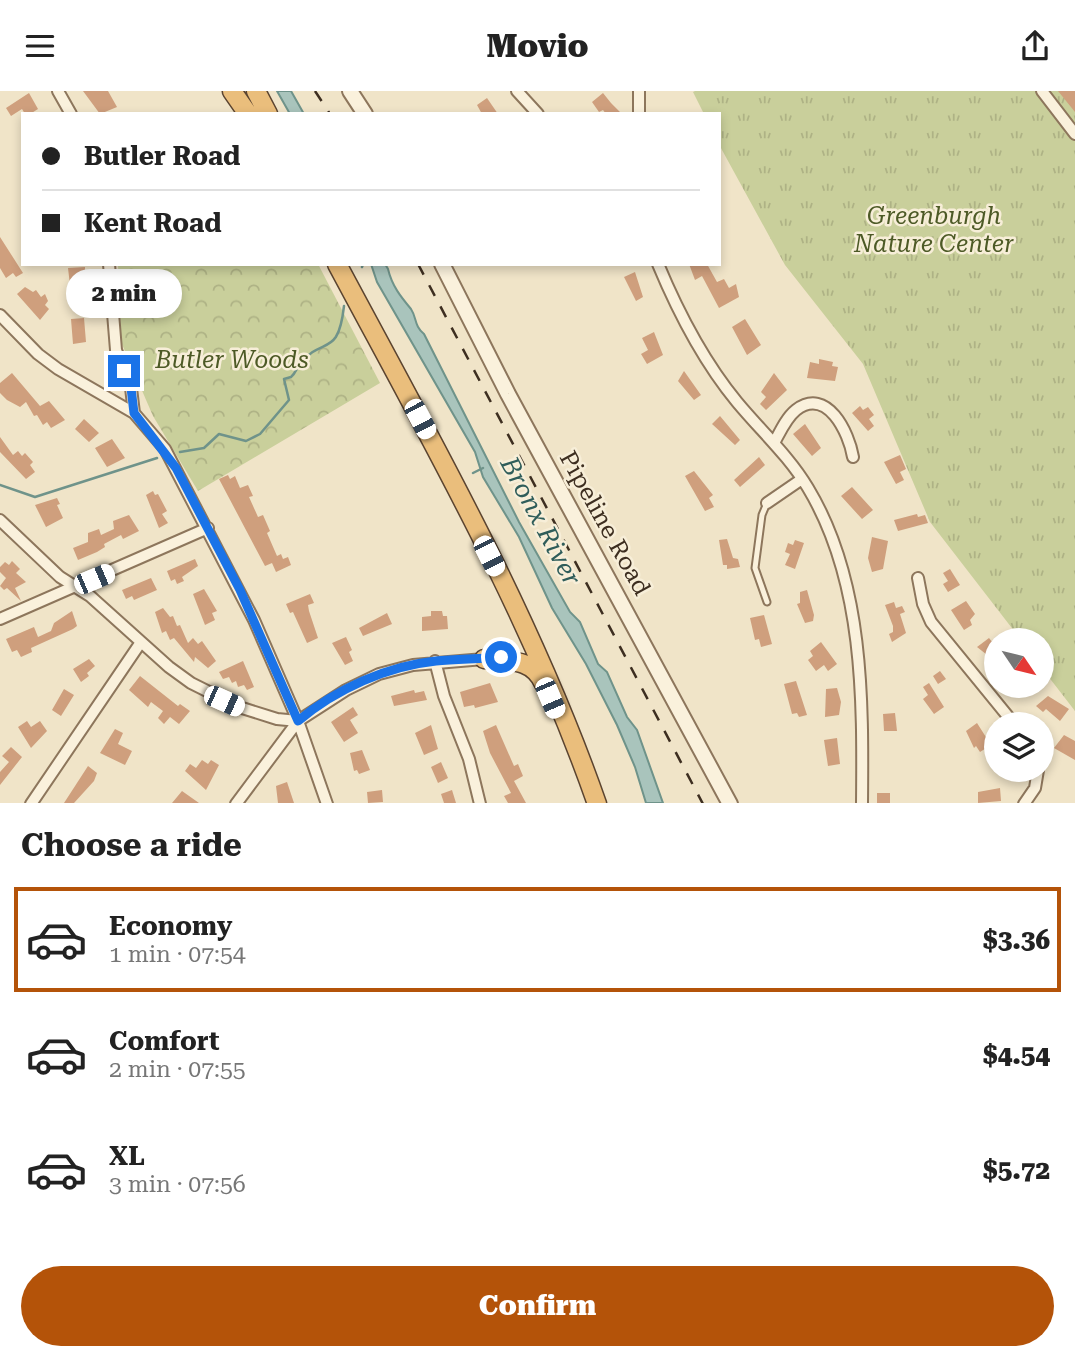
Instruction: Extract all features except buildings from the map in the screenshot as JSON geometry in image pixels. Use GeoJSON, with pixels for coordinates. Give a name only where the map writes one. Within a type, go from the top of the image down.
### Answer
{"type":"FeatureCollection","features":[{"type":"Feature","properties":{"kind":"highway"},"geometry":{"type":"LineString","coordinates":[[232,91],[247,112]]}},
{"type":"Feature","properties":{"kind":"highway"},"geometry":{"type":"LineString","coordinates":[[256,91],[267,112]]}},
{"type":"Feature","properties":{"kind":"highway"},"geometry":{"type":"LineString","coordinates":[[338,266],[489,556],[549,678],[597,803]]}},
{"type":"Feature","properties":{"kind":"highway"},"geometry":{"type":"LineString","coordinates":[[350,266],[440,434],[546,644],[578,719],[609,803]]}},
{"type":"Feature","properties":{"kind":"highway"},"geometry":{"type":"LineString","coordinates":[[484,659],[508,654],[518,640],[517,627],[489,556]]}},
{"type":"Feature","properties":{"kind":"highway"},"geometry":{"type":"LineString","coordinates":[[484,659],[523,663],[537,671],[597,803]]}},
{"type":"Feature","properties":{"kind":"street"},"geometry":{"type":"LineString","coordinates":[[58,91],[70,112]]}},
{"type":"Feature","properties":{"kind":"street"},"geometry":{"type":"LineString","coordinates":[[350,91],[364,112]]}},
{"type":"Feature","properties":{"kind":"street"},"geometry":{"type":"LineString","coordinates":[[517,91],[536,112]]}},
{"type":"Feature","properties":{"kind":"street"},"geometry":{"type":"LineString","coordinates":[[639,91],[639,112]]}},
{"type":"Feature","properties":{"kind":"street"},"geometry":{"type":"LineString","coordinates":[[1042,91],[1075,134]]}},
{"type":"Feature","properties":{"kind":"street"},"geometry":{"type":"LineString","coordinates":[[109,266],[116,350],[131,388],[134,413]]}},
{"type":"Feature","properties":{"kind":"street","name":"Pipeline Road"},"geometry":{"type":"LineString","coordinates":[[443,266],[491,362],[730,803]]}},
{"type":"Feature","properties":{"kind":"street"},"geometry":{"type":"LineString","coordinates":[[659,266],[712,368],[736,401],[802,479],[828,531],[852,623],[862,689],[862,803]]}},
{"type":"Feature","properties":{"kind":"street"},"geometry":{"type":"LineString","coordinates":[[0,315],[58,369],[134,413],[165,449],[254,620],[298,721],[327,803]]}},
{"type":"Feature","properties":{"kind":"street"},"geometry":{"type":"LineString","coordinates":[[774,443],[796,410],[807,404],[819,404],[830,410],[848,433],[853,457]]}},
{"type":"Feature","properties":{"kind":"street"},"geometry":{"type":"LineString","coordinates":[[767,503],[802,479]]}},
{"type":"Feature","properties":{"kind":"street"},"geometry":{"type":"LineString","coordinates":[[0,520],[74,587],[90,596],[191,683],[224,701],[259,715],[298,721]]}},
{"type":"Feature","properties":{"kind":"street"},"geometry":{"type":"LineString","coordinates":[[0,619],[208,528]]}},
{"type":"Feature","properties":{"kind":"street"},"geometry":{"type":"LineString","coordinates":[[918,578],[923,604],[931,622],[1004,712]]}},
{"type":"Feature","properties":{"kind":"street"},"geometry":{"type":"LineString","coordinates":[[32,803],[141,642]]}},
{"type":"Feature","properties":{"kind":"street"},"geometry":{"type":"LineString","coordinates":[[236,803],[298,721],[355,685],[398,669],[435,661],[484,659]]}},
{"type":"Feature","properties":{"kind":"street"},"geometry":{"type":"LineString","coordinates":[[435,661],[444,696],[469,759],[480,803]]}},
{"type":"Feature","properties":{"kind":"street"},"geometry":{"type":"LineString","coordinates":[[1024,803],[1035,788],[1036,782]]}},
{"type":"Feature","properties":{"kind":"lane"},"geometry":{"type":"LineString","coordinates":[[767,503],[755,568],[767,602]]}},
{"type":"Feature","properties":{"kind":"green space","name":"Greenburgh Nature Center"},"geometry":{"type":"Polygon","coordinates":[[[695,91],[1075,91],[1075,711],[1054,684],[1054,628],[1012,628],[930,522],[863,364],[785,265],[721,148],[721,112],[703,112],[693,92],[695,91]]]}},
{"type":"Feature","properties":{"kind":"green space","name":"Butler Woods"},"geometry":{"type":"Polygon","coordinates":[[[118,266],[319,266],[380,383],[198,491],[153,416],[121,342],[118,266]]]}},
{"type":"Feature","properties":{"kind":"water"},"geometry":{"type":"Polygon","coordinates":[[[277,91],[291,91],[303,112],[289,112],[277,91]]]}},
{"type":"Feature","properties":{"kind":"water"},"geometry":{"type":"Polygon","coordinates":[[[372,266],[386,266],[394,286],[413,312],[519,522],[570,612],[580,622],[598,664],[607,672],[627,717],[637,730],[663,803],[646,803],[635,767],[617,725],[586,664],[552,608],[519,537],[483,477],[475,452],[377,282],[372,266]]]}},
{"type":"Feature","properties":{"kind":"waterway"},"geometry":{"type":"LineString","coordinates":[[180,452],[204,448],[219,434],[246,441],[260,434],[289,400],[284,379],[291,377],[308,355],[334,340],[344,306]]}},
{"type":"Feature","properties":{"kind":"waterway"},"geometry":{"type":"LineString","coordinates":[[0,485],[35,497],[157,458]]}},
{"type":"Feature","properties":{"kind":"waterway","name":"Bronx River"},"geometry":{"type":"LineString","coordinates":[[473,473],[483,468]]}},
{"type":"Feature","properties":{"kind":"railway"},"geometry":{"type":"LineString","coordinates":[[315,91],[329,112]]}},
{"type":"Feature","properties":{"kind":"railway"},"geometry":{"type":"LineString","coordinates":[[419,266],[702,803]]}},
{"type":"Feature","properties":{"kind":"route"},"geometry":{"type":"LineString","coordinates":[[124,371],[131,388],[134,413],[165,449],[176,468],[240,590],[298,721],[346,690],[379,674],[435,661],[501,657]]}}]}
